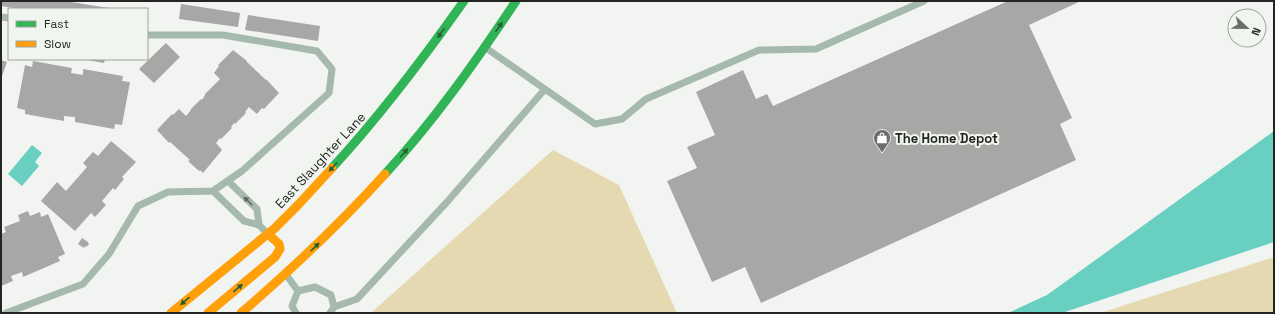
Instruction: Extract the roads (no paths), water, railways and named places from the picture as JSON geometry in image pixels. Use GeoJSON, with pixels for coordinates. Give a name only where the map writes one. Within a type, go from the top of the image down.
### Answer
{"type":"FeatureCollection","features":[{"type":"Feature","properties":{"kind":"main road","name":"East Slaughter Lane"},"geometry":{"type":"LineString","coordinates":[[170,313],[268,234],[314,188],[378,116],[417,66],[464,1]]}},
{"type":"Feature","properties":{"kind":"main road"},"geometry":{"type":"LineString","coordinates":[[241,313],[286,274],[344,219],[387,173],[447,99],[516,1]]}},
{"type":"Feature","properties":{"kind":"main road"},"geometry":{"type":"LineString","coordinates":[[208,313],[275,257],[280,251],[278,241],[268,234]]}},
{"type":"Feature","properties":{"kind":"lane"},"geometry":{"type":"LineString","coordinates":[[485,47],[595,124],[622,119],[646,100],[759,50],[816,49],[924,1]]}},
{"type":"Feature","properties":{"kind":"lane"},"geometry":{"type":"LineString","coordinates":[[6,313],[83,284],[109,254],[138,206],[168,192],[213,191],[242,171],[329,93],[332,70],[317,51],[223,35],[148,35]]}},
{"type":"Feature","properties":{"kind":"lane"},"geometry":{"type":"LineString","coordinates":[[330,313],[334,307],[357,299],[446,202],[545,89]]}},
{"type":"Feature","properties":{"kind":"lane"},"geometry":{"type":"LineString","coordinates":[[228,181],[257,209],[259,225]]}},
{"type":"Feature","properties":{"kind":"lane"},"geometry":{"type":"LineString","coordinates":[[213,191],[244,221],[259,225],[268,234]]}},
{"type":"Feature","properties":{"kind":"lane"},"geometry":{"type":"LineString","coordinates":[[286,274],[298,291]]}},
{"type":"Feature","properties":{"kind":"lane"},"geometry":{"type":"LineString","coordinates":[[298,291],[315,287],[331,295],[334,307]]}},
{"type":"Feature","properties":{"kind":"lane"},"geometry":{"type":"LineString","coordinates":[[296,313],[292,306],[298,291]]}},
{"type":"Feature","properties":{"kind":"water"},"geometry":{"type":"Polygon","coordinates":[[[1274,131],[1274,242],[1062,313],[1008,313],[1047,295],[1274,131]]]}},
{"type":"Feature","properties":{"kind":"water"},"geometry":{"type":"Polygon","coordinates":[[[32,145],[42,153],[35,162],[39,166],[22,186],[8,174],[32,145]]]}},
{"type":"Feature","properties":{"kind":"place","name":"The Home Depot"},"geometry":{"type":"Point","coordinates":[882,153]}}]}
